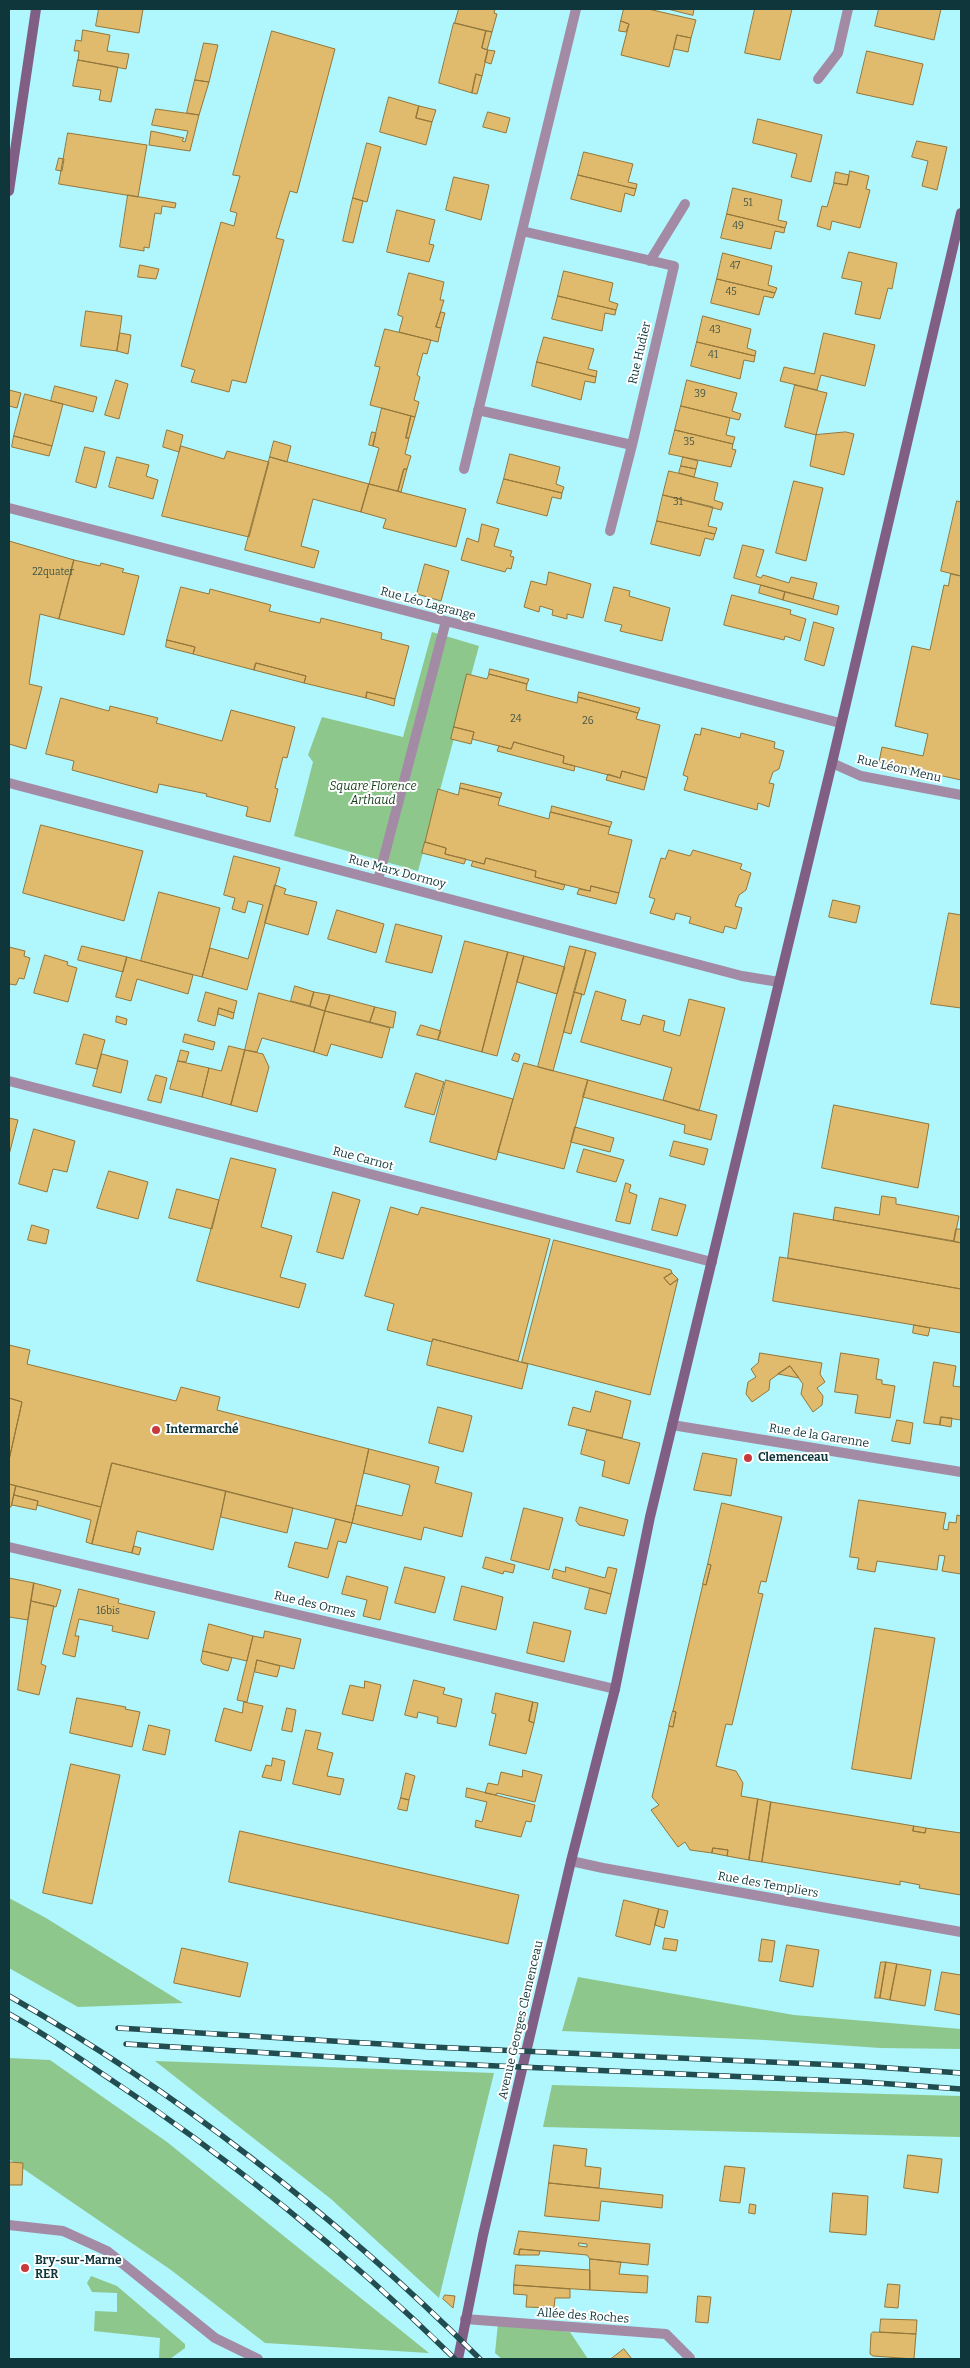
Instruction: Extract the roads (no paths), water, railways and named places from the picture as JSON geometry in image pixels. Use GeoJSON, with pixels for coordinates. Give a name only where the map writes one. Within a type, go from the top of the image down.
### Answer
{"type":"FeatureCollection","features":[{"type":"Feature","properties":{"kind":"main road"},"geometry":{"type":"LineString","coordinates":[[9,191],[36,9]]}},
{"type":"Feature","properties":{"kind":"main road","name":"Avenue Georges Clemenceau"},"geometry":{"type":"LineString","coordinates":[[458,2359],[465,2319],[571,1861],[615,1689],[650,1517],[832,763],[961,213]]}},
{"type":"Feature","properties":{"kind":"street"},"geometry":{"type":"LineString","coordinates":[[464,469],[576,9]]}},
{"type":"Feature","properties":{"kind":"street"},"geometry":{"type":"LineString","coordinates":[[818,78],[838,53],[848,9]]}},
{"type":"Feature","properties":{"kind":"street"},"geometry":{"type":"LineString","coordinates":[[650,261],[686,204]]}},
{"type":"Feature","properties":{"kind":"street","name":"Rue Hudier"},"geometry":{"type":"LineString","coordinates":[[522,231],[674,266],[632,445]]}},
{"type":"Feature","properties":{"kind":"street"},"geometry":{"type":"LineString","coordinates":[[478,410],[632,445],[610,531]]}},
{"type":"Feature","properties":{"kind":"street","name":"Rue Léo Lagrange"},"geometry":{"type":"LineString","coordinates":[[9,508],[840,723]]}},
{"type":"Feature","properties":{"kind":"street"},"geometry":{"type":"LineString","coordinates":[[378,880],[446,621]]}},
{"type":"Feature","properties":{"kind":"street","name":"Rue Léon Menu"},"geometry":{"type":"LineString","coordinates":[[832,763],[861,776],[961,795]]}},
{"type":"Feature","properties":{"kind":"street","name":"Rue Marx Dormoy"},"geometry":{"type":"LineString","coordinates":[[9,783],[742,976],[779,982]]}},
{"type":"Feature","properties":{"kind":"street","name":"Rue Carnot"},"geometry":{"type":"LineString","coordinates":[[9,1080],[712,1262]]}},
{"type":"Feature","properties":{"kind":"street","name":"Rue de la Garenne"},"geometry":{"type":"LineString","coordinates":[[672,1425],[961,1472]]}},
{"type":"Feature","properties":{"kind":"street","name":"Rue des Ormes"},"geometry":{"type":"LineString","coordinates":[[9,1547],[615,1689]]}},
{"type":"Feature","properties":{"kind":"street","name":"Rue des Templiers"},"geometry":{"type":"LineString","coordinates":[[571,1861],[961,1932]]}},
{"type":"Feature","properties":{"kind":"street"},"geometry":{"type":"LineString","coordinates":[[9,2225],[63,2232],[107,2250],[215,2338],[258,2359]]}},
{"type":"Feature","properties":{"kind":"street","name":"Allée des Roches"},"geometry":{"type":"LineString","coordinates":[[465,2319],[666,2334],[690,2358]]}},
{"type":"Feature","properties":{"kind":"railway"},"geometry":{"type":"LineString","coordinates":[[9,1996],[135,2074],[256,2162],[371,2257],[480,2359]]}},
{"type":"Feature","properties":{"kind":"railway"},"geometry":{"type":"LineString","coordinates":[[9,2014],[54,2041],[146,2103],[239,2171],[284,2206],[371,2280],[455,2359]]}},
{"type":"Feature","properties":{"kind":"railway"},"geometry":{"type":"LineString","coordinates":[[118,2028],[431,2047],[860,2066],[961,2073]]}},
{"type":"Feature","properties":{"kind":"railway"},"geometry":{"type":"LineString","coordinates":[[126,2044],[429,2063],[863,2082],[961,2089]]}},
{"type":"Feature","properties":{"kind":"place","name":"Intermarché"},"geometry":{"type":"Point","coordinates":[156,1430]}},
{"type":"Feature","properties":{"kind":"place","name":"Clemenceau"},"geometry":{"type":"Point","coordinates":[748,1458]}},
{"type":"Feature","properties":{"kind":"place","name":"Bry-sur-Marne RER"},"geometry":{"type":"Point","coordinates":[25,2268]}},
{"type":"Feature","properties":{"kind":"park label","name":"Square Florence Arthaud"},"geometry":{"type":"Point","coordinates":[373,794]}}]}
